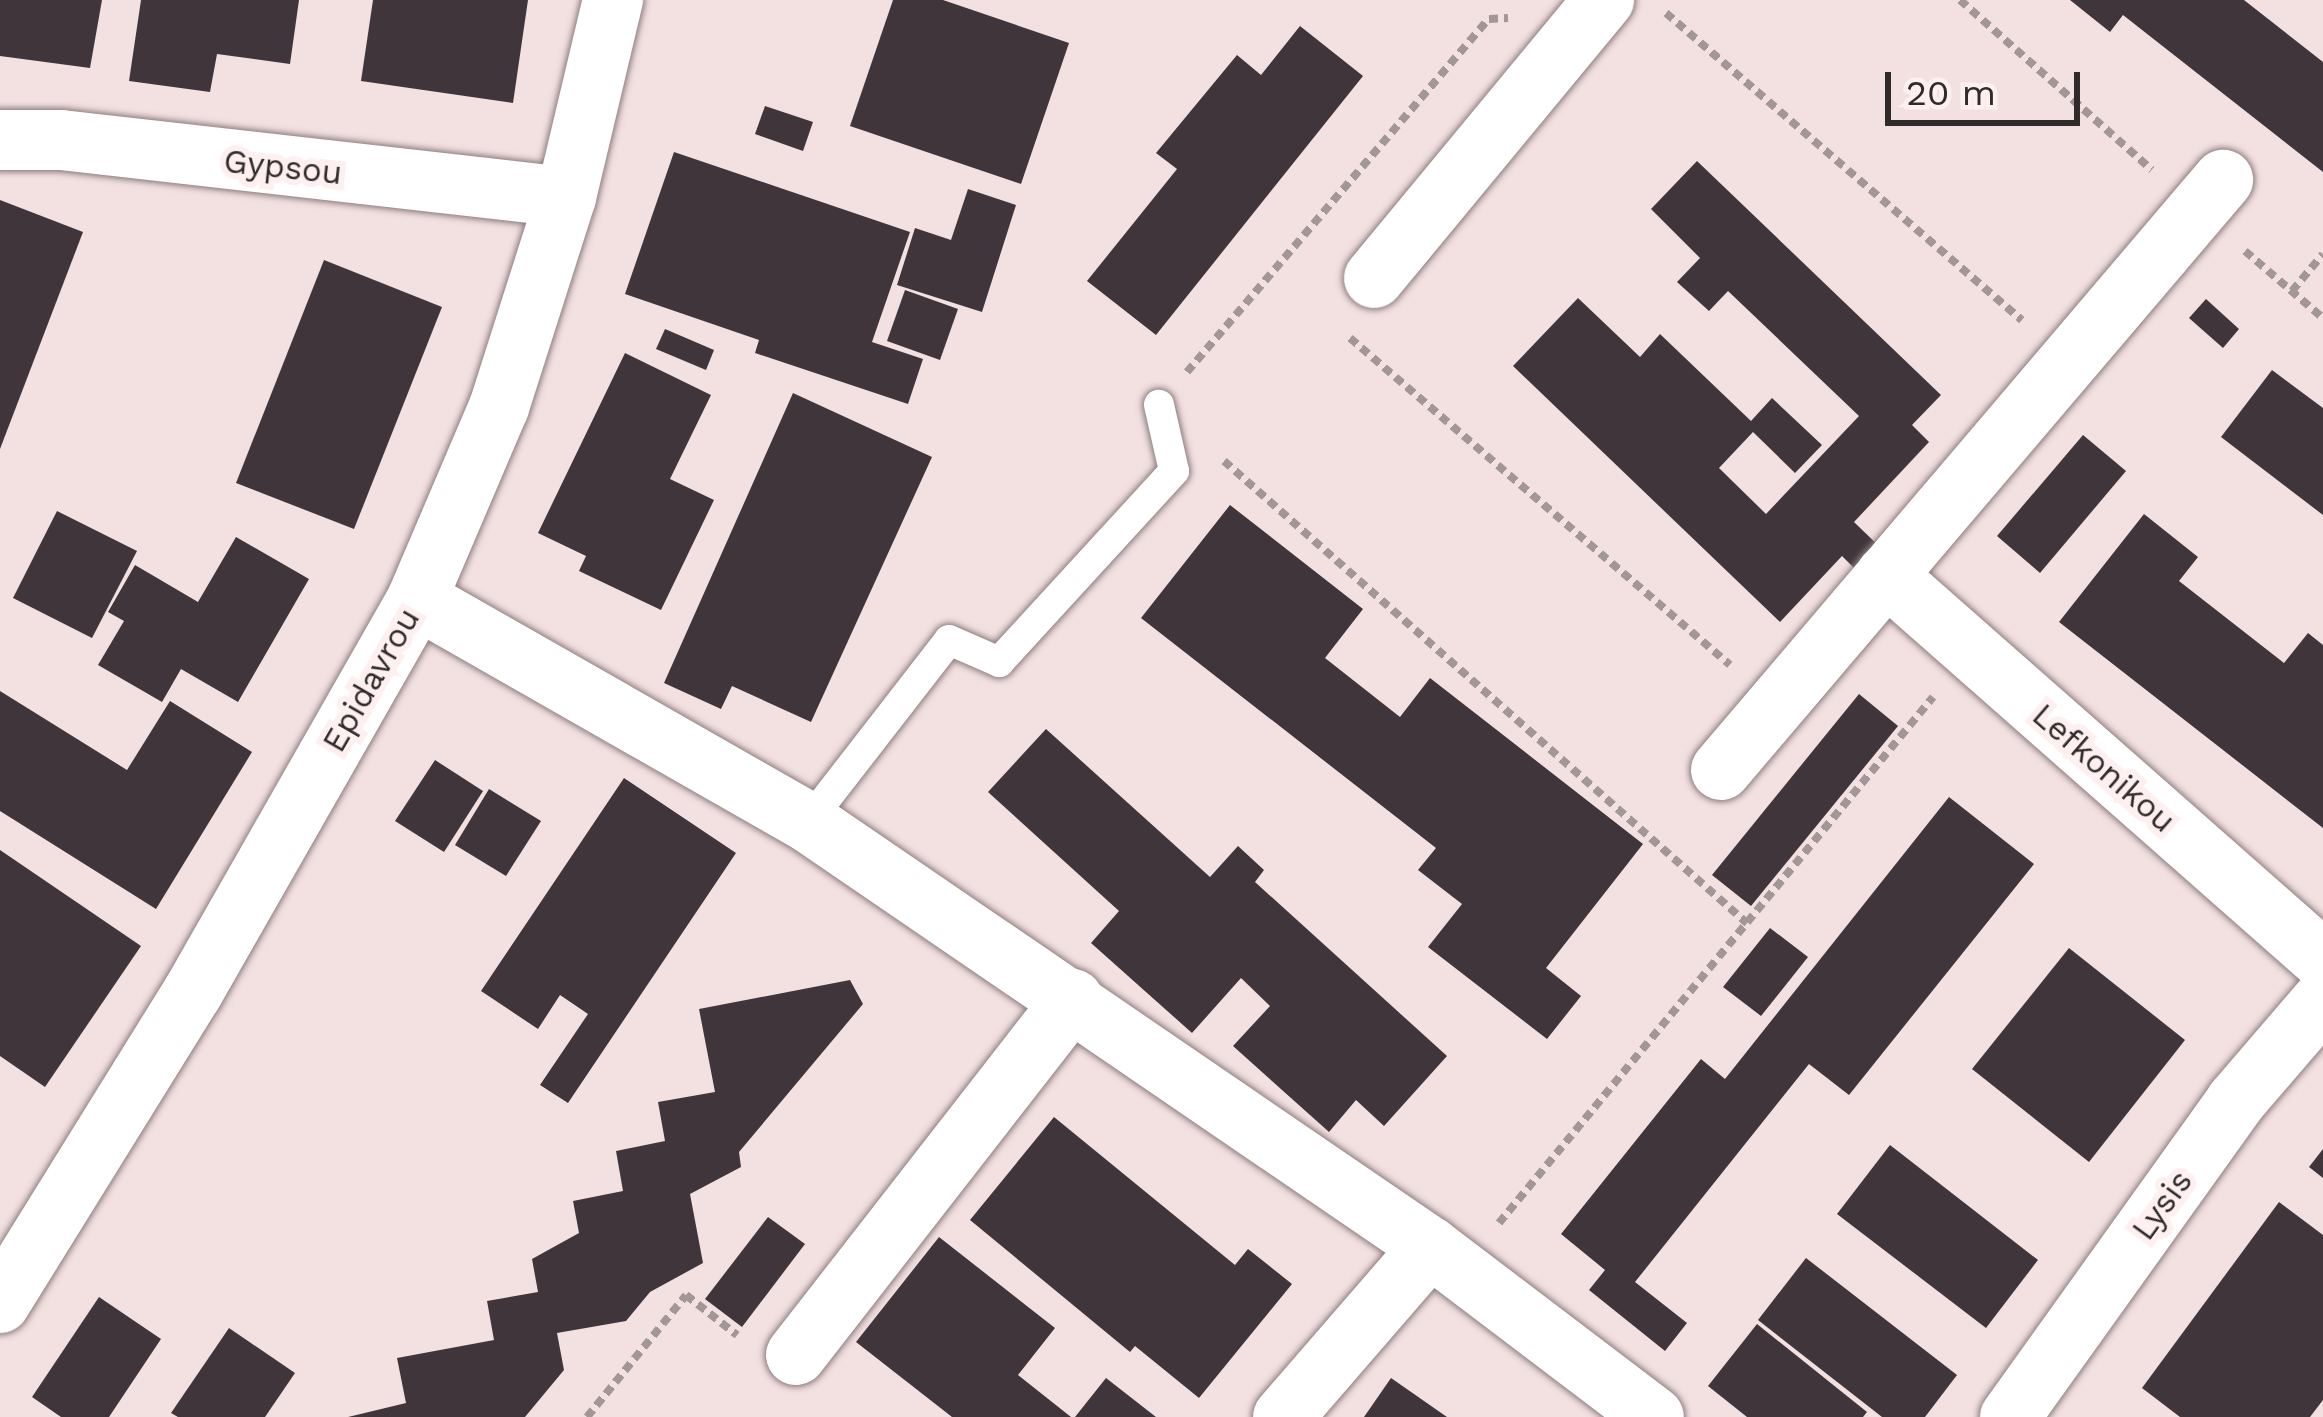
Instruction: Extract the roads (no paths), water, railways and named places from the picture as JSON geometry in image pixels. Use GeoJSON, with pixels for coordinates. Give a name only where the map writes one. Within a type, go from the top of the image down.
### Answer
{"type":"FeatureCollection","features":[{"type":"Feature","properties":{"kind":"street","name":"Epidavrou"},"geometry":{"type":"LineString","coordinates":[[0,1303],[193,992],[417,599],[499,407],[566,197],[613,0]]}},
{"type":"Feature","properties":{"kind":"street"},"geometry":{"type":"LineString","coordinates":[[1374,278],[1604,0]]}},
{"type":"Feature","properties":{"kind":"street","name":"Gypsou"},"geometry":{"type":"LineString","coordinates":[[0,140],[61,140],[566,197]]}},
{"type":"Feature","properties":{"kind":"street"},"geometry":{"type":"LineString","coordinates":[[1721,770],[2210,195]]}},
{"type":"Feature","properties":{"kind":"street","name":"Lefkonikou"},"geometry":{"type":"LineString","coordinates":[[1886,575],[2323,960]]}},
{"type":"Feature","properties":{"kind":"street"},"geometry":{"type":"LineString","coordinates":[[417,599],[808,822],[1073,999],[1445,1258],[1654,1417]]}},
{"type":"Feature","properties":{"kind":"street"},"geometry":{"type":"LineString","coordinates":[[796,1355],[1073,999]]}},
{"type":"Feature","properties":{"kind":"street","name":"Lysis"},"geometry":{"type":"LineString","coordinates":[[2010,1417],[2236,1101],[2323,1000]]}},
{"type":"Feature","properties":{"kind":"street"},"geometry":{"type":"LineString","coordinates":[[1283,1417],[1445,1258]]}},
{"type":"Feature","properties":{"kind":"lane"},"geometry":{"type":"LineString","coordinates":[[808,822],[949,640],[999,662],[1174,471],[1160,405]]}}]}
